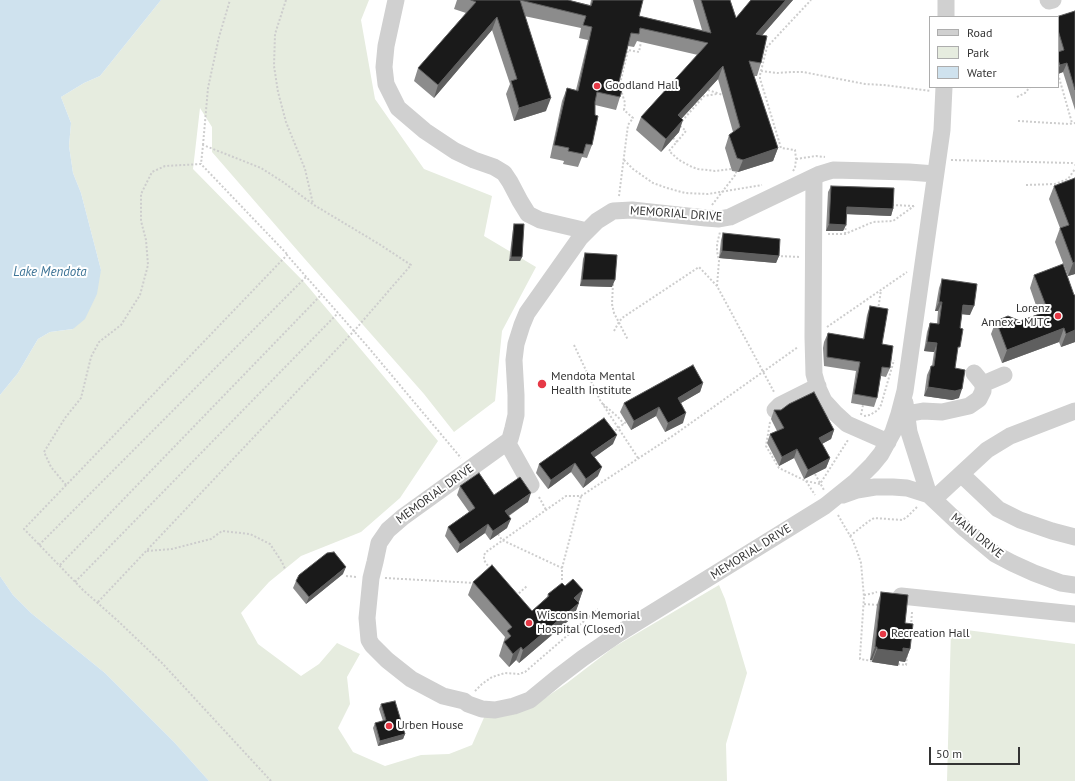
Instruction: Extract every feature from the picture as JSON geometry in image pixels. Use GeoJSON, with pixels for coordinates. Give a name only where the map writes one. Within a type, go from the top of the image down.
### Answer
{"type":"FeatureCollection","features":[{"type":"Feature","properties":{"kind":"lane"},"geometry":{"type":"LineString","coordinates":[[396,0],[386,46],[384,67],[386,84],[398,108],[425,131],[455,151],[474,160],[494,166],[504,173],[528,214],[540,220],[587,231]]}},
{"type":"Feature","properties":{"kind":"lane"},"geometry":{"type":"LineString","coordinates":[[946,0],[946,16]]}},
{"type":"Feature","properties":{"kind":"lane"},"geometry":{"type":"LineString","coordinates":[[1048,0],[1053,0]]}},
{"type":"Feature","properties":{"kind":"lane","name":"MEMORIAL DRIVE"},"geometry":{"type":"LineString","coordinates":[[936,174],[833,170],[820,174],[730,218],[706,218],[632,210],[613,211],[597,221],[580,238],[527,313],[522,325],[516,344],[514,360],[516,415],[510,439],[403,517],[388,530],[379,543],[371,578],[367,618],[372,645],[387,660],[411,679],[443,696],[464,701],[468,704],[482,708],[495,710],[514,706],[530,700],[570,667],[618,634],[825,506],[856,481],[881,454],[888,442],[897,420],[905,391],[923,267],[936,174],[942,130],[944,90]]}},
{"type":"Feature","properties":{"kind":"lane"},"geometry":{"type":"LineString","coordinates":[[814,177],[814,374],[824,401],[835,413],[847,424],[888,442]]}},
{"type":"Feature","properties":{"kind":"lane"},"geometry":{"type":"LineString","coordinates":[[906,414],[923,411],[942,412],[969,406],[980,399],[983,391],[979,378],[1004,375]]}},
{"type":"Feature","properties":{"kind":"lane"},"geometry":{"type":"LineString","coordinates":[[775,412],[818,386]]}},
{"type":"Feature","properties":{"kind":"lane","name":"MAIN DRIVE"},"geometry":{"type":"LineString","coordinates":[[905,391],[906,414],[909,432],[931,497]]}},
{"type":"Feature","properties":{"kind":"lane"},"geometry":{"type":"LineString","coordinates":[[931,497],[961,474],[987,450],[1010,436],[1075,411]]}},
{"type":"Feature","properties":{"kind":"lane"},"geometry":{"type":"LineString","coordinates":[[507,442],[531,485]]}},
{"type":"Feature","properties":{"kind":"lane"},"geometry":{"type":"LineString","coordinates":[[961,474],[998,509],[1020,520],[1075,537]]}},
{"type":"Feature","properties":{"kind":"lane","name":"MAIN DRIVE"},"geometry":{"type":"LineString","coordinates":[[832,500],[857,490],[876,487],[907,488],[931,497],[965,529],[995,554],[1034,573],[1061,583],[1075,585]]}},
{"type":"Feature","properties":{"kind":"lane"},"geometry":{"type":"LineString","coordinates":[[907,602],[937,600],[1075,614]]}},
{"type":"Feature","properties":{"kind":"path"},"geometry":{"type":"LineString","coordinates":[[230,0],[219,37],[208,88],[201,164],[322,294],[470,468]]}},
{"type":"Feature","properties":{"kind":"path"},"geometry":{"type":"LineString","coordinates":[[286,0],[275,34],[274,66],[278,92],[286,122],[305,169],[314,205]]}},
{"type":"Feature","properties":{"kind":"path"},"geometry":{"type":"LineString","coordinates":[[791,175],[796,164],[795,150],[781,148],[760,79],[767,47],[811,0]]}},
{"type":"Feature","properties":{"kind":"path"},"geometry":{"type":"LineString","coordinates":[[616,211],[628,125],[633,118],[624,110],[625,103],[620,87],[628,50],[639,52],[641,42]]}},
{"type":"Feature","properties":{"kind":"path"},"geometry":{"type":"LineString","coordinates":[[761,71],[777,73],[803,72],[865,84],[944,90]]}},
{"type":"Feature","properties":{"kind":"path"},"geometry":{"type":"LineString","coordinates":[[1018,121],[1074,123],[1059,77]]}},
{"type":"Feature","properties":{"kind":"path"},"geometry":{"type":"LineString","coordinates":[[1018,97],[1029,88]]}},
{"type":"Feature","properties":{"kind":"path"},"geometry":{"type":"LineString","coordinates":[[708,90],[723,95]]}},
{"type":"Feature","properties":{"kind":"path"},"geometry":{"type":"LineString","coordinates":[[717,94],[704,96],[679,125],[686,131],[668,151],[679,160],[698,169],[715,171],[732,169]]}},
{"type":"Feature","properties":{"kind":"path"},"geometry":{"type":"LineString","coordinates":[[673,138],[677,142]]}},
{"type":"Feature","properties":{"kind":"path"},"geometry":{"type":"LineString","coordinates":[[98,602],[354,331],[411,265],[314,205],[261,168],[203,145]]}},
{"type":"Feature","properties":{"kind":"path"},"geometry":{"type":"LineString","coordinates":[[624,160],[638,173],[653,183],[691,194],[708,194],[768,184]]}},
{"type":"Feature","properties":{"kind":"path"},"geometry":{"type":"LineString","coordinates":[[66,485],[50,467],[44,452],[65,418],[81,398],[91,357],[99,342],[121,325],[140,295],[148,265],[146,240],[140,221],[141,194],[152,172],[165,166],[201,164]]}},
{"type":"Feature","properties":{"kind":"path"},"geometry":{"type":"LineString","coordinates":[[1026,185],[1055,184],[1068,179],[1075,167]]}},
{"type":"Feature","properties":{"kind":"path"},"geometry":{"type":"LineString","coordinates":[[706,218],[708,210],[736,172]]}},
{"type":"Feature","properties":{"kind":"path"},"geometry":{"type":"LineString","coordinates":[[891,205],[920,207]]}},
{"type":"Feature","properties":{"kind":"path"},"geometry":{"type":"LineString","coordinates":[[814,223],[825,234],[845,234],[873,222],[893,221],[914,206]]}},
{"type":"Feature","properties":{"kind":"path"},"geometry":{"type":"LineString","coordinates":[[717,286],[720,261],[717,251],[717,244],[727,218]]}},
{"type":"Feature","properties":{"kind":"path"},"geometry":{"type":"LineString","coordinates":[[845,234],[846,222]]}},
{"type":"Feature","properties":{"kind":"path"},"geometry":{"type":"LineString","coordinates":[[271,781],[162,664],[98,602],[75,582],[24,529],[287,255]]}},
{"type":"Feature","properties":{"kind":"path"},"geometry":{"type":"LineString","coordinates":[[777,256],[813,257]]}},
{"type":"Feature","properties":{"kind":"path"},"geometry":{"type":"LineString","coordinates":[[614,331],[622,318],[699,266],[717,286],[763,372],[775,412],[766,446],[779,468],[806,481],[820,484]]}},
{"type":"Feature","properties":{"kind":"path"},"geometry":{"type":"LineString","coordinates":[[491,572],[489,566],[484,560],[484,555],[502,540],[566,496],[581,496],[674,435],[914,267],[923,267]]}},
{"type":"Feature","properties":{"kind":"path"},"geometry":{"type":"LineString","coordinates":[[39,545],[306,277]]}},
{"type":"Feature","properties":{"kind":"path"},"geometry":{"type":"LineString","coordinates":[[614,277],[612,304],[614,313],[628,340]]}},
{"type":"Feature","properties":{"kind":"path"},"geometry":{"type":"LineString","coordinates":[[877,317],[881,290]]}},
{"type":"Feature","properties":{"kind":"path"},"geometry":{"type":"LineString","coordinates":[[59,566],[322,294]]}},
{"type":"Feature","properties":{"kind":"path"},"geometry":{"type":"LineString","coordinates":[[75,582],[338,313]]}},
{"type":"Feature","properties":{"kind":"path"},"geometry":{"type":"LineString","coordinates":[[574,345],[600,400],[638,458]]}},
{"type":"Feature","properties":{"kind":"path"},"geometry":{"type":"LineString","coordinates":[[589,388],[593,386]]}},
{"type":"Feature","properties":{"kind":"path"},"geometry":{"type":"LineString","coordinates":[[600,400],[610,411],[625,423],[607,436]]}},
{"type":"Feature","properties":{"kind":"path"},"geometry":{"type":"LineString","coordinates":[[820,484],[856,428],[860,420],[863,405]]}},
{"type":"Feature","properties":{"kind":"path"},"geometry":{"type":"LineString","coordinates":[[815,474],[820,484],[832,500],[858,554],[861,564],[864,595],[860,659],[872,661]]}},
{"type":"Feature","properties":{"kind":"path"},"geometry":{"type":"LineString","coordinates":[[562,580],[562,568],[581,496]]}},
{"type":"Feature","properties":{"kind":"path"},"geometry":{"type":"LineString","coordinates":[[146,551],[172,549],[211,539],[222,531],[250,534],[270,544],[285,569]]}},
{"type":"Feature","properties":{"kind":"path"},"geometry":{"type":"LineString","coordinates":[[498,534],[502,540],[562,568]]}},
{"type":"Feature","properties":{"kind":"path"},"geometry":{"type":"LineString","coordinates":[[346,576],[481,584]]}},
{"type":"Feature","properties":{"kind":"path"},"geometry":{"type":"LineString","coordinates":[[514,597],[527,586]]}},
{"type":"Feature","properties":{"kind":"path"},"geometry":{"type":"LineString","coordinates":[[864,595],[876,592]]}},
{"type":"Feature","properties":{"kind":"path"},"geometry":{"type":"LineString","coordinates":[[907,602],[910,629]]}},
{"type":"Feature","properties":{"kind":"path"},"geometry":{"type":"LineString","coordinates":[[864,604],[882,605]]}},
{"type":"Feature","properties":{"kind":"path"},"geometry":{"type":"LineString","coordinates":[[464,701],[492,677],[505,673],[519,674],[525,672],[598,609]]}},
{"type":"Feature","properties":{"kind":"path"},"geometry":{"type":"LineString","coordinates":[[898,664],[906,665],[907,656]]}},
{"type":"Feature","properties":{"kind":"green space"},"geometry":{"type":"Polygon","coordinates":[[[161,0],[369,0],[361,20],[375,99],[424,169],[492,196],[484,236],[536,267],[502,331],[495,401],[454,432],[424,394],[212,152],[212,127],[200,108],[193,169],[305,283],[438,441],[400,498],[361,532],[301,556],[269,582],[241,613],[258,644],[301,676],[319,664],[337,643],[360,654],[347,677],[350,704],[338,728],[353,752],[385,766],[421,755],[449,754],[472,745],[486,713],[532,707],[567,683],[614,647],[719,585],[725,599],[747,673],[726,744],[727,781],[209,781],[174,742],[105,673],[31,613],[13,595],[0,576],[0,395],[18,373],[38,339],[50,332],[73,329],[101,270],[81,193],[73,173],[69,146],[71,123],[61,97],[84,83],[100,76],[161,0]]]}},
{"type":"Feature","properties":{"kind":"green space"},"geometry":{"type":"Polygon","coordinates":[[[951,628],[1075,644],[1075,781],[947,781],[951,628]]]}},
{"type":"Feature","properties":{"kind":"water","name":"Lake Mendota"},"geometry":{"type":"Polygon","coordinates":[[[0,0],[161,0],[100,76],[84,83],[61,97],[71,123],[69,146],[73,173],[81,193],[101,270],[97,294],[85,319],[73,329],[50,332],[38,339],[18,373],[0,395],[0,0]]]}},
{"type":"Feature","properties":{"kind":"water"},"geometry":{"type":"Polygon","coordinates":[[[0,576],[13,595],[31,613],[105,673],[174,742],[209,781],[0,781],[0,576]]]}},
{"type":"Feature","properties":{"kind":"building"},"geometry":{"type":"Polygon","coordinates":[[[471,0],[520,0],[551,98],[519,108],[511,81],[517,79],[497,17],[438,85],[418,68],[476,2],[471,0]]]}},
{"type":"Feature","properties":{"kind":"building"},"geometry":{"type":"Polygon","coordinates":[[[520,0],[568,0],[591,6],[593,0],[643,0],[639,16],[711,33],[701,0],[730,0],[736,18],[751,0],[786,0],[756,34],[767,36],[761,63],[749,61],[778,148],[743,160],[737,158],[729,135],[740,127],[723,66],[678,115],[683,120],[666,139],[641,117],[708,43],[640,28],[639,34],[631,33],[619,82],[624,83],[620,97],[597,92],[595,115],[598,116],[592,145],[586,144],[583,154],[568,151],[569,148],[554,145],[567,88],[578,91],[592,27],[583,25],[586,16],[520,0]]]}},
{"type":"Feature","properties":{"kind":"building"},"geometry":{"type":"Polygon","coordinates":[[[1075,11],[1075,90],[1067,63],[1060,65],[1059,62],[1059,52],[1064,50],[1059,33],[1059,16],[1075,11]]]}},
{"type":"Feature","properties":{"kind":"building"},"geometry":{"type":"Polygon","coordinates":[[[1075,178],[1075,262],[1073,263],[1060,228],[1069,225],[1054,186],[1075,178]]]}},
{"type":"Feature","properties":{"kind":"building"},"geometry":{"type":"Polygon","coordinates":[[[831,186],[894,188],[893,209],[847,207],[846,225],[829,224],[831,186]]]}},
{"type":"Feature","properties":{"kind":"building"},"geometry":{"type":"Polygon","coordinates":[[[514,224],[524,224],[522,257],[511,257],[514,224]]]}},
{"type":"Feature","properties":{"kind":"building"},"geometry":{"type":"Polygon","coordinates":[[[723,233],[780,239],[779,256],[722,251],[723,233]]]}},
{"type":"Feature","properties":{"kind":"building"},"geometry":{"type":"Polygon","coordinates":[[[585,253],[617,255],[615,280],[582,280],[585,253]]]}},
{"type":"Feature","properties":{"kind":"building"},"geometry":{"type":"Polygon","coordinates":[[[1063,264],[1075,295],[1075,330],[1066,334],[1064,328],[1007,350],[996,321],[1008,316],[1020,321],[1048,311],[1034,275],[1063,264]]]}},
{"type":"Feature","properties":{"kind":"building"},"geometry":{"type":"Polygon","coordinates":[[[942,279],[977,284],[974,306],[963,305],[960,328],[963,329],[960,347],[958,347],[955,368],[965,370],[962,389],[955,391],[928,387],[931,366],[934,366],[937,343],[927,342],[930,323],[939,324],[942,302],[939,302],[942,279]]]}},
{"type":"Feature","properties":{"kind":"building"},"geometry":{"type":"Polygon","coordinates":[[[870,306],[888,309],[882,344],[893,346],[890,368],[882,367],[877,398],[854,394],[860,362],[827,357],[828,333],[864,339],[870,306]]]}},
{"type":"Feature","properties":{"kind":"building"},"geometry":{"type":"Polygon","coordinates":[[[693,365],[703,383],[678,398],[686,413],[668,423],[659,407],[634,421],[624,403],[693,365]]]}},
{"type":"Feature","properties":{"kind":"building"},"geometry":{"type":"Polygon","coordinates":[[[814,392],[834,430],[819,438],[830,458],[808,470],[797,449],[782,457],[770,434],[784,428],[774,410],[781,410],[789,404],[814,392]]]}},
{"type":"Feature","properties":{"kind":"building"},"geometry":{"type":"Polygon","coordinates":[[[604,418],[617,435],[591,453],[602,467],[586,479],[575,463],[551,480],[539,464],[604,418]]]}},
{"type":"Feature","properties":{"kind":"building"},"geometry":{"type":"Polygon","coordinates":[[[479,473],[494,495],[520,477],[531,493],[505,511],[511,519],[493,531],[488,524],[460,544],[448,527],[475,508],[460,486],[479,473]]]}},
{"type":"Feature","properties":{"kind":"building"},"geometry":{"type":"Polygon","coordinates":[[[334,552],[346,567],[309,597],[296,581],[299,575],[327,553],[334,552]]]}},
{"type":"Feature","properties":{"kind":"building"},"geometry":{"type":"Polygon","coordinates":[[[492,565],[532,611],[549,596],[548,594],[562,583],[565,586],[573,579],[583,590],[574,598],[579,603],[523,650],[521,647],[513,654],[504,642],[511,636],[507,631],[512,627],[473,582],[492,565]]]}},
{"type":"Feature","properties":{"kind":"building"},"geometry":{"type":"Polygon","coordinates":[[[881,592],[908,595],[905,623],[913,624],[910,649],[903,648],[903,652],[877,649],[877,647],[875,647],[881,592]]]}},
{"type":"Feature","properties":{"kind":"building","name":"Urben House"},"geometry":{"type":"Polygon","coordinates":[[[395,701],[405,734],[380,741],[375,723],[386,720],[381,704],[395,701]]]}},
{"type":"Feature","properties":{"kind":"place","name":"Goodland Hall"},"geometry":{"type":"Point","coordinates":[597,86]}},
{"type":"Feature","properties":{"kind":"place","name":"Lorenz Annex - MJTC"},"geometry":{"type":"Point","coordinates":[1058,316]}},
{"type":"Feature","properties":{"kind":"place","name":"Mendota Mental Health Institute"},"geometry":{"type":"Point","coordinates":[542,384]}},
{"type":"Feature","properties":{"kind":"place","name":"Wisconsin Memorial Hospital (Closed)"},"geometry":{"type":"Point","coordinates":[529,623]}},
{"type":"Feature","properties":{"kind":"place","name":"Recreation Hall"},"geometry":{"type":"Point","coordinates":[883,634]}},
{"type":"Feature","properties":{"kind":"place","name":"Urben House"},"geometry":{"type":"Point","coordinates":[389,726]}}]}
